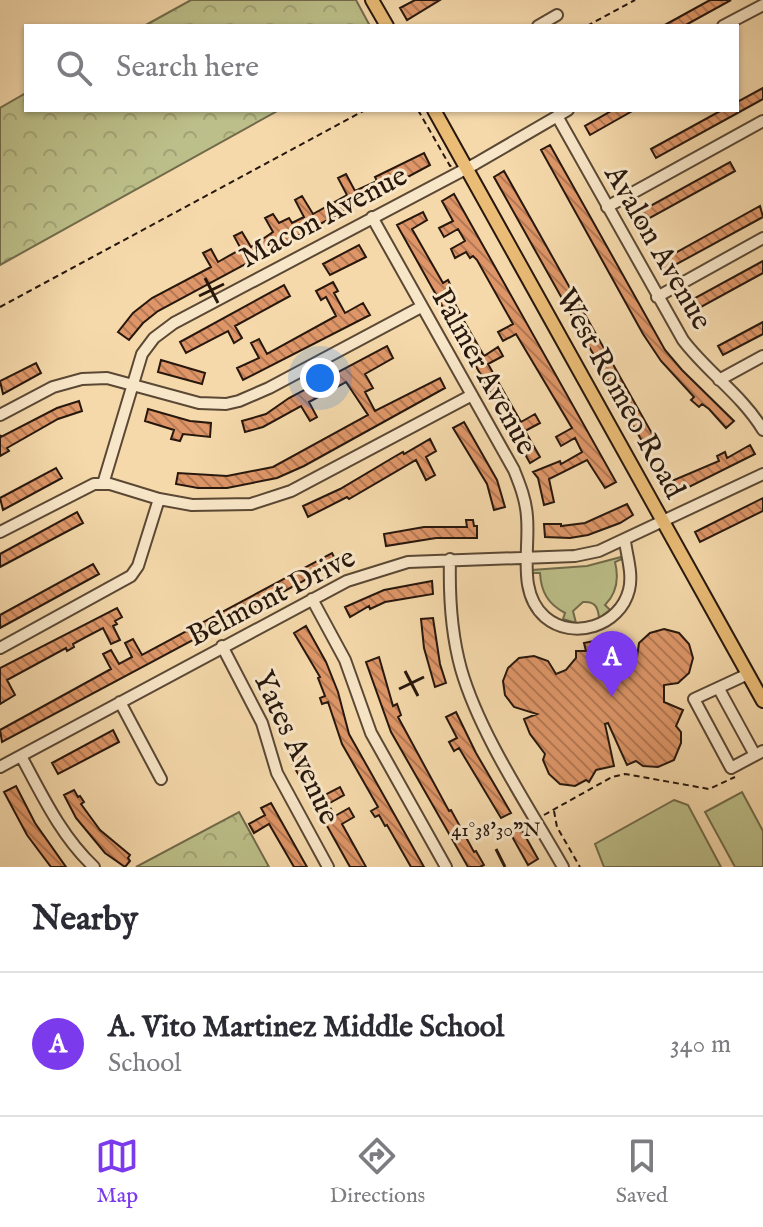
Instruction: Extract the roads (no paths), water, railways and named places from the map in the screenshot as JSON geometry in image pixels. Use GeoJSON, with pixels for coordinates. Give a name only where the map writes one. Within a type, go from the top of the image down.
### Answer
{"type":"FeatureCollection","features":[{"type":"Feature","properties":{"kind":"main road"},"geometry":{"type":"LineString","coordinates":[[373,0],[386,24]]}},
{"type":"Feature","properties":{"kind":"main road","name":"West Romeo Road"},"geometry":{"type":"LineString","coordinates":[[435,112],[763,701]]}},
{"type":"Feature","properties":{"kind":"street"},"geometry":{"type":"LineString","coordinates":[[727,24],[763,5]]}},
{"type":"Feature","properties":{"kind":"street"},"geometry":{"type":"LineString","coordinates":[[541,24],[557,15]]}},
{"type":"Feature","properties":{"kind":"street","name":"Macon Avenue"},"geometry":{"type":"LineString","coordinates":[[103,484],[142,354],[166,328],[564,112]]}},
{"type":"Feature","properties":{"kind":"street","name":"Avalon Avenue"},"geometry":{"type":"LineString","coordinates":[[557,116],[683,340],[744,402],[763,430]]}},
{"type":"Feature","properties":{"kind":"street"},"geometry":{"type":"LineString","coordinates":[[607,207],[763,121]]}},
{"type":"Feature","properties":{"kind":"street","name":"Palmer Avenue"},"geometry":{"type":"LineString","coordinates":[[372,217],[514,470],[523,492],[527,516],[528,590],[535,606],[546,618],[561,626],[587,628],[610,619],[625,598],[630,574],[625,541]]}},
{"type":"Feature","properties":{"kind":"street"},"geometry":{"type":"LineString","coordinates":[[657,297],[763,238]]}},
{"type":"Feature","properties":{"kind":"street"},"geometry":{"type":"LineString","coordinates":[[0,415],[53,387],[82,379],[107,378],[133,383],[199,403],[239,401],[421,307]]}},
{"type":"Feature","properties":{"kind":"street"},"geometry":{"type":"LineString","coordinates":[[719,380],[763,356]]}},
{"type":"Feature","properties":{"kind":"street"},"geometry":{"type":"LineString","coordinates":[[0,532],[83,488],[103,484],[192,505],[251,504],[291,491],[472,395]]}},
{"type":"Feature","properties":{"kind":"street","name":"Belmont Drive"},"geometry":{"type":"LineString","coordinates":[[0,767],[347,581],[408,562],[575,556],[599,551],[763,474]]}},
{"type":"Feature","properties":{"kind":"street"},"geometry":{"type":"LineString","coordinates":[[0,648],[120,585],[131,576],[138,566],[159,499]]}},
{"type":"Feature","properties":{"kind":"street"},"geometry":{"type":"LineString","coordinates":[[450,559],[454,633],[468,690],[489,735],[563,867]]}},
{"type":"Feature","properties":{"kind":"street"},"geometry":{"type":"LineString","coordinates":[[312,599],[345,660],[371,733],[446,867]]}},
{"type":"Feature","properties":{"kind":"street","name":"Yates Avenue"},"geometry":{"type":"LineString","coordinates":[[222,646],[262,723],[277,773],[328,867]]}},
{"type":"Feature","properties":{"kind":"street"},"geometry":{"type":"LineString","coordinates":[[719,689],[759,753],[731,768],[694,699],[748,674]]}},
{"type":"Feature","properties":{"kind":"street"},"geometry":{"type":"LineString","coordinates":[[120,702],[161,779]]}},
{"type":"Feature","properties":{"kind":"street"},"geometry":{"type":"LineString","coordinates":[[21,756],[58,823],[94,867]]}},
{"type":"Feature","properties":{"kind":"place","name":"A. Vito Martinez Middle School"},"geometry":{"type":"Point","coordinates":[612,697]}}]}
